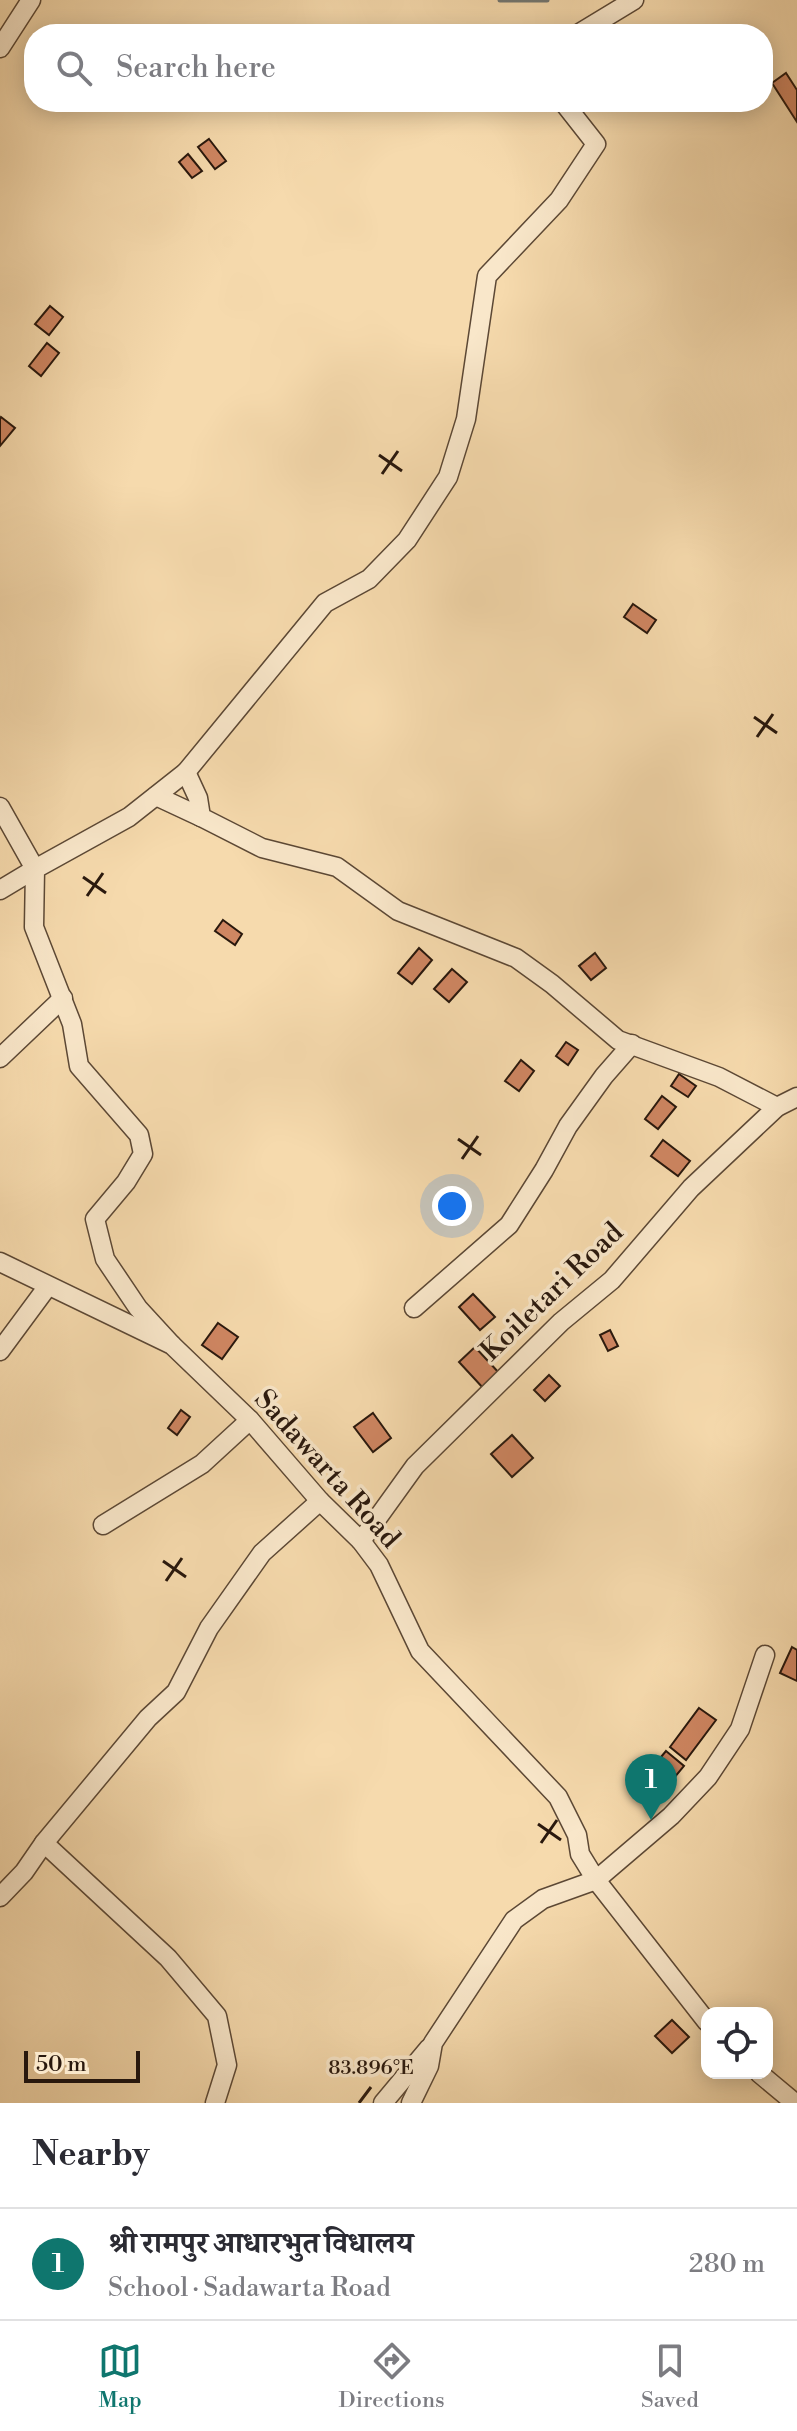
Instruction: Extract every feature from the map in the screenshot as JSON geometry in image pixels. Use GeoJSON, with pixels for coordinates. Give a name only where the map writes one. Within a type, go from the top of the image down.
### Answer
{"type":"FeatureCollection","features":[{"type":"Feature","properties":{"kind":"street"},"geometry":{"type":"LineString","coordinates":[[0,48],[31,0]]}},
{"type":"Feature","properties":{"kind":"street"},"geometry":{"type":"LineString","coordinates":[[594,24],[634,0]]}},
{"type":"Feature","properties":{"kind":"street"},"geometry":{"type":"LineString","coordinates":[[0,890],[129,817],[186,772],[325,603],[369,579],[407,540],[448,477],[466,419],[487,276],[559,200],[596,144],[571,112]]}},
{"type":"Feature","properties":{"kind":"street"},"geometry":{"type":"LineString","coordinates":[[186,772],[198,798],[201,817]]}},
{"type":"Feature","properties":{"kind":"street"},"geometry":{"type":"LineString","coordinates":[[156,796],[262,848],[337,867],[398,911],[516,958],[618,1040],[719,1077],[777,1107]]}},
{"type":"Feature","properties":{"kind":"street"},"geometry":{"type":"LineString","coordinates":[[0,807],[35,869],[34,927],[72,1024],[79,1066],[139,1135],[143,1154],[126,1182],[95,1219],[105,1259],[138,1308],[172,1345]]}},
{"type":"Feature","properties":{"kind":"street"},"geometry":{"type":"LineString","coordinates":[[0,1058],[63,998]]}},
{"type":"Feature","properties":{"kind":"street"},"geometry":{"type":"LineString","coordinates":[[414,1308],[509,1225],[568,1126],[632,1044]]}},
{"type":"Feature","properties":{"kind":"street","name":"Koiletari Road"},"geometry":{"type":"LineString","coordinates":[[361,1541],[415,1466],[561,1322],[612,1280],[691,1188],[777,1107],[797,1097]]}},
{"type":"Feature","properties":{"kind":"street","name":"Sadawarta Road"},"geometry":{"type":"LineString","coordinates":[[0,1262],[172,1345],[250,1420],[320,1501],[361,1541],[379,1565],[420,1651],[558,1797],[577,1835],[580,1854],[596,1880],[701,2014]]}},
{"type":"Feature","properties":{"kind":"street"},"geometry":{"type":"LineString","coordinates":[[0,1351],[48,1286]]}},
{"type":"Feature","properties":{"kind":"street"},"geometry":{"type":"LineString","coordinates":[[103,1525],[202,1464],[250,1420]]}},
{"type":"Feature","properties":{"kind":"street"},"geometry":{"type":"LineString","coordinates":[[0,1897],[24,1872],[44,1843],[148,1718],[176,1692],[209,1628],[262,1553],[320,1501]]}},
{"type":"Feature","properties":{"kind":"street"},"geometry":{"type":"LineString","coordinates":[[383,2103],[433,2043],[514,1920],[543,1899],[596,1880],[671,1816],[708,1777],[740,1729],[765,1655]]}},
{"type":"Feature","properties":{"kind":"street"},"geometry":{"type":"LineString","coordinates":[[44,1843],[168,1958],[217,2016],[227,2065],[215,2103]]}},
{"type":"Feature","properties":{"kind":"street"},"geometry":{"type":"LineString","coordinates":[[411,2103],[429,2066],[433,2043]]}},
{"type":"Feature","properties":{"kind":"street"},"geometry":{"type":"LineString","coordinates":[[766,2079],[795,2103]]}},
{"type":"Feature","properties":{"kind":"building"},"geometry":{"type":"Polygon","coordinates":[[[786,73],[797,90],[797,122],[773,85],[786,73]]]}},
{"type":"Feature","properties":{"kind":"building"},"geometry":{"type":"Polygon","coordinates":[[[209,139],[226,161],[215,169],[198,147],[209,139]]]}},
{"type":"Feature","properties":{"kind":"building"},"geometry":{"type":"Polygon","coordinates":[[[188,154],[202,171],[192,178],[179,162],[188,154]]]}},
{"type":"Feature","properties":{"kind":"building"},"geometry":{"type":"Polygon","coordinates":[[[50,306],[63,317],[49,335],[35,324],[50,306]]]}},
{"type":"Feature","properties":{"kind":"building"},"geometry":{"type":"Polygon","coordinates":[[[47,343],[59,353],[41,376],[29,366],[47,343]]]}},
{"type":"Feature","properties":{"kind":"building"},"geometry":{"type":"Polygon","coordinates":[[[0,419],[15,428],[0,446],[0,419]]]}},
{"type":"Feature","properties":{"kind":"building"},"geometry":{"type":"Polygon","coordinates":[[[633,604],[656,620],[647,633],[624,617],[633,604]]]}},
{"type":"Feature","properties":{"kind":"building"},"geometry":{"type":"Polygon","coordinates":[[[223,920],[242,934],[235,945],[215,931],[223,920]]]}},
{"type":"Feature","properties":{"kind":"building"},"geometry":{"type":"Polygon","coordinates":[[[419,948],[432,960],[412,984],[398,973],[419,948]]]}},
{"type":"Feature","properties":{"kind":"building"},"geometry":{"type":"Polygon","coordinates":[[[595,953],[606,968],[591,980],[579,966],[595,953]]]}},
{"type":"Feature","properties":{"kind":"building"},"geometry":{"type":"Polygon","coordinates":[[[452,969],[467,982],[449,1002],[434,989],[452,969]]]}},
{"type":"Feature","properties":{"kind":"building"},"geometry":{"type":"Polygon","coordinates":[[[566,1042],[578,1050],[568,1065],[556,1056],[566,1042]]]}},
{"type":"Feature","properties":{"kind":"building"},"geometry":{"type":"Polygon","coordinates":[[[521,1060],[534,1071],[519,1091],[505,1081],[521,1060]]]}},
{"type":"Feature","properties":{"kind":"building"},"geometry":{"type":"Polygon","coordinates":[[[679,1074],[696,1086],[688,1097],[671,1086],[679,1074]]]}},
{"type":"Feature","properties":{"kind":"building"},"geometry":{"type":"Polygon","coordinates":[[[662,1096],[676,1107],[658,1129],[645,1119],[662,1096]]]}},
{"type":"Feature","properties":{"kind":"building"},"geometry":{"type":"Polygon","coordinates":[[[663,1140],[690,1161],[678,1176],[651,1156],[663,1140]]]}},
{"type":"Feature","properties":{"kind":"building"},"geometry":{"type":"Polygon","coordinates":[[[473,1294],[495,1317],[480,1330],[459,1307],[473,1294]]]}},
{"type":"Feature","properties":{"kind":"building"},"geometry":{"type":"Polygon","coordinates":[[[218,1323],[238,1337],[222,1359],[202,1345],[218,1323]]]}},
{"type":"Feature","properties":{"kind":"building"},"geometry":{"type":"Polygon","coordinates":[[[610,1330],[618,1346],[608,1351],[600,1335],[610,1330]]]}},
{"type":"Feature","properties":{"kind":"building"},"geometry":{"type":"Polygon","coordinates":[[[475,1347],[500,1374],[484,1389],[459,1362],[475,1347]]]}},
{"type":"Feature","properties":{"kind":"building"},"geometry":{"type":"Polygon","coordinates":[[[549,1375],[560,1386],[545,1401],[534,1390],[549,1375]]]}},
{"type":"Feature","properties":{"kind":"building"},"geometry":{"type":"Polygon","coordinates":[[[181,1410],[190,1417],[177,1435],[168,1428],[181,1410]]]}},
{"type":"Feature","properties":{"kind":"building"},"geometry":{"type":"Polygon","coordinates":[[[373,1413],[391,1438],[373,1452],[354,1427],[373,1413]]]}},
{"type":"Feature","properties":{"kind":"building"},"geometry":{"type":"Polygon","coordinates":[[[512,1435],[533,1458],[512,1477],[491,1454],[512,1435]]]}},
{"type":"Feature","properties":{"kind":"building"},"geometry":{"type":"Polygon","coordinates":[[[792,1647],[797,1650],[797,1681],[780,1673],[792,1647]]]}},
{"type":"Feature","properties":{"kind":"building"},"geometry":{"type":"Polygon","coordinates":[[[699,1708],[716,1720],[686,1760],[670,1747],[699,1708]]]}},
{"type":"Feature","properties":{"kind":"building"},"geometry":{"type":"Polygon","coordinates":[[[666,1751],[684,1766],[659,1796],[641,1781],[666,1751]]]}},
{"type":"Feature","properties":{"kind":"building"},"geometry":{"type":"Polygon","coordinates":[[[672,2020],[689,2037],[672,2053],[655,2036],[672,2020]]]}},
{"type":"Feature","properties":{"kind":"waterway"},"geometry":{"type":"LineString","coordinates":[[500,0],[547,0]]}},
{"type":"Feature","properties":{"kind":"place","name":"श्री रामपुर आधारभुत विधालय"},"geometry":{"type":"Point","coordinates":[651,1820]}}]}
